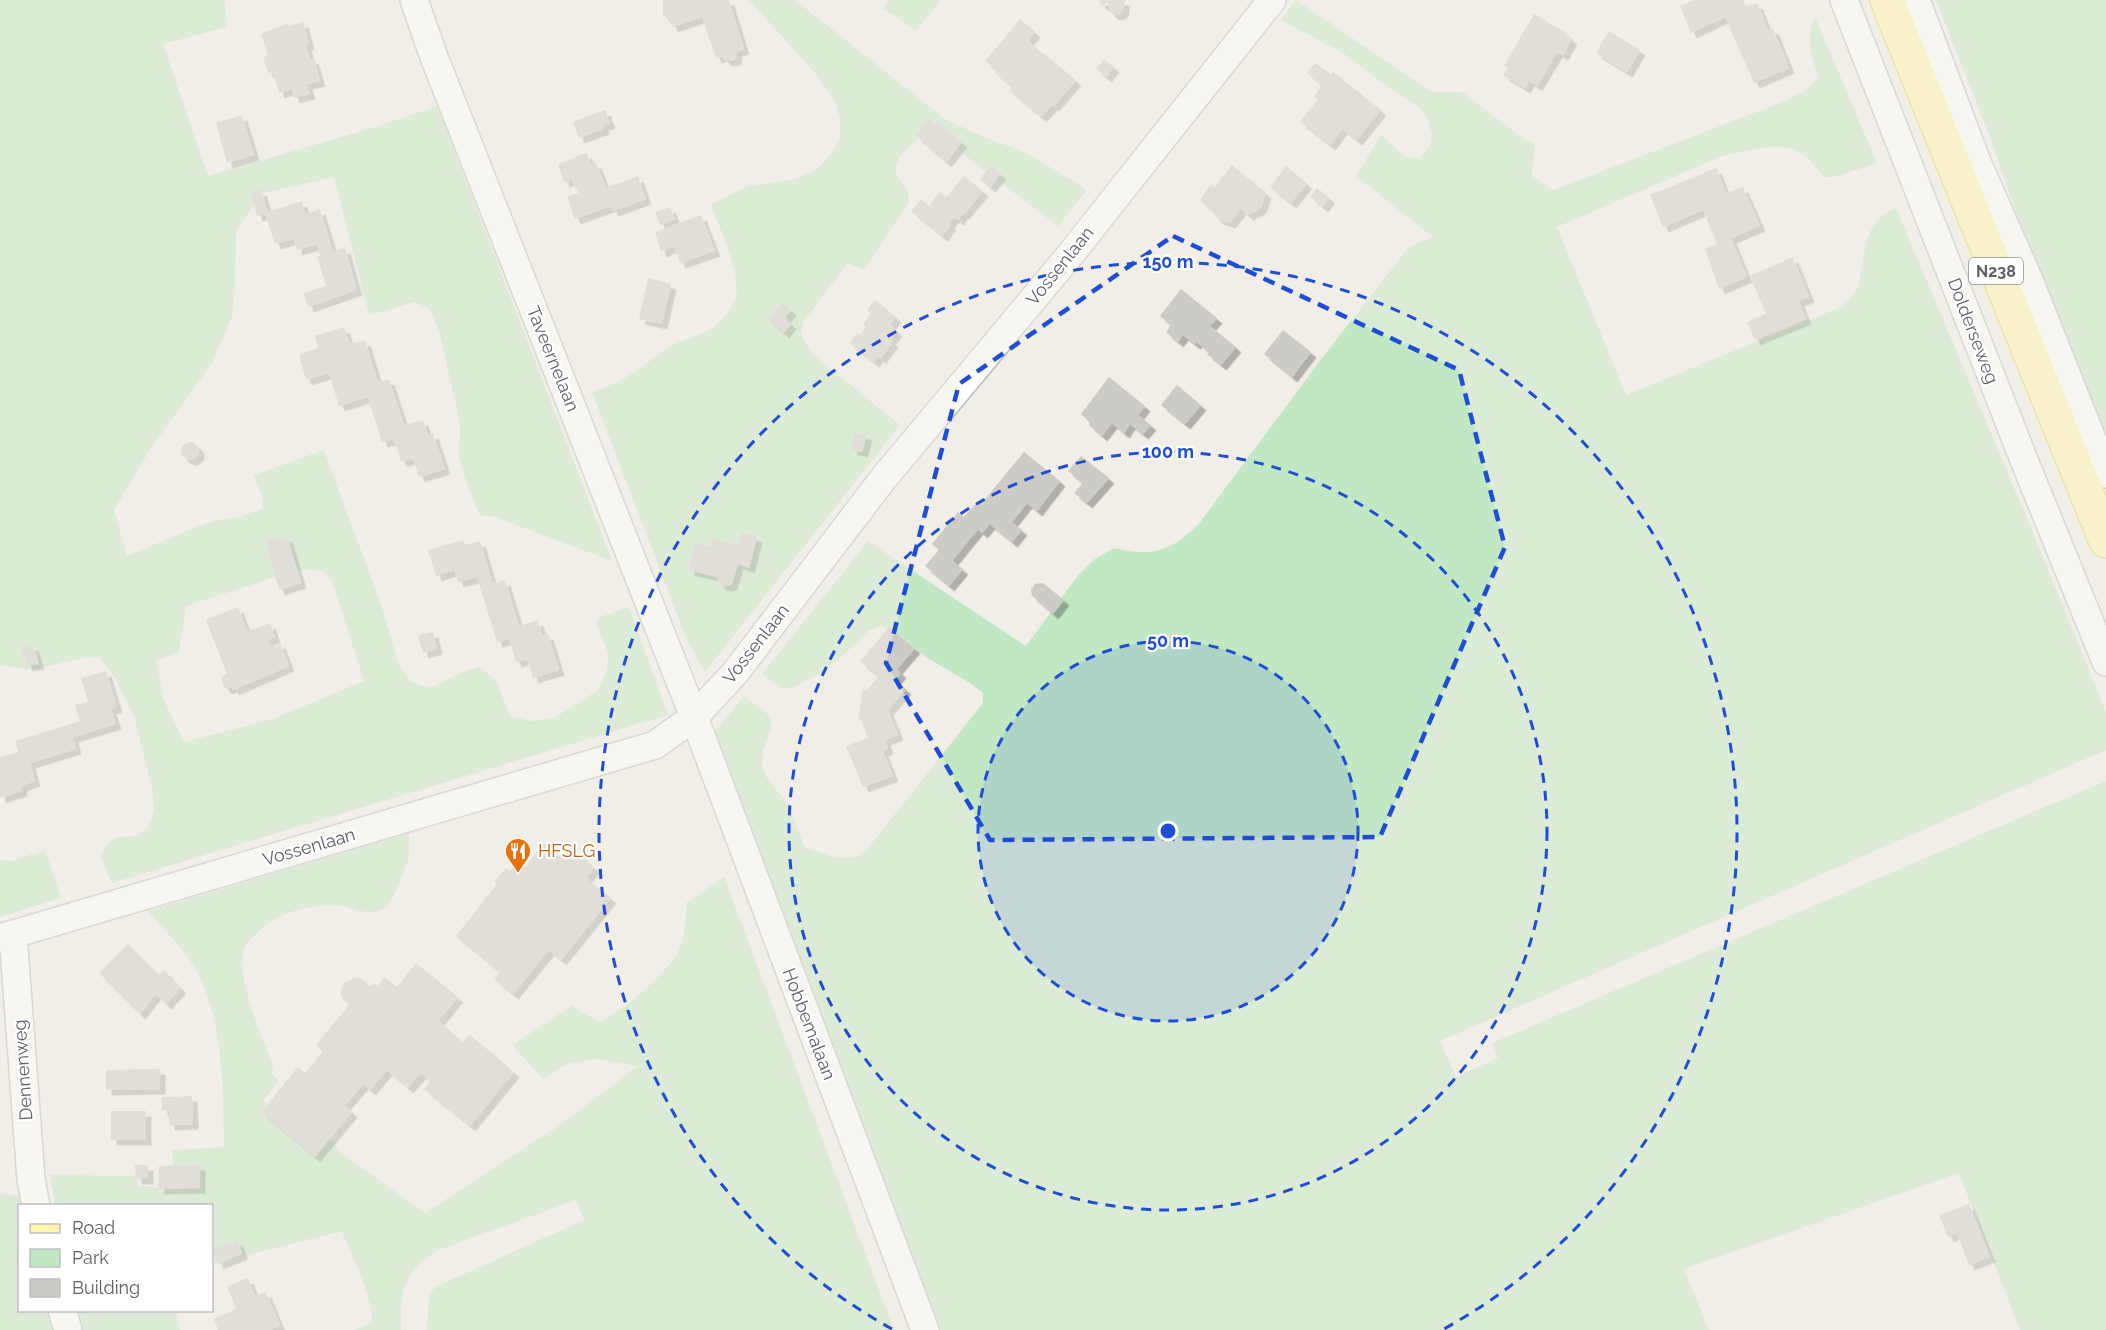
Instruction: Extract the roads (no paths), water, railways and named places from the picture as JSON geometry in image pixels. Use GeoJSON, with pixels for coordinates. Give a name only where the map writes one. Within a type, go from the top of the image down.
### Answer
{"type":"FeatureCollection","features":[{"type":"Feature","properties":{"kind":"main road","name":"N238"},"geometry":{"type":"LineString","coordinates":[[1887,0],[2106,541]]}},
{"type":"Feature","properties":{"kind":"street","name":"Taveernelaan"},"geometry":{"type":"LineString","coordinates":[[414,0],[434,57],[694,717]]}},
{"type":"Feature","properties":{"kind":"street","name":"Vossenlaan"},"geometry":{"type":"LineString","coordinates":[[6,936],[654,745],[694,717],[735,673],[883,479],[1070,255],[1272,0]]}},
{"type":"Feature","properties":{"kind":"street","name":"Dolderseweg"},"geometry":{"type":"LineString","coordinates":[[1844,0],[2024,460],[2106,662]]}},
{"type":"Feature","properties":{"kind":"street"},"geometry":{"type":"LineString","coordinates":[[1916,0],[1977,162],[2029,280],[2106,474]]}},
{"type":"Feature","properties":{"kind":"street","name":"Hobbemalaan"},"geometry":{"type":"LineString","coordinates":[[694,717],[925,1330]]}},
{"type":"Feature","properties":{"kind":"street","name":"Dennenweg"},"geometry":{"type":"LineString","coordinates":[[6,936],[31,1179],[36,1204]]}},
{"type":"Feature","properties":{"kind":"street"},"geometry":{"type":"LineString","coordinates":[[62,1312],[68,1330]]}},
{"type":"Feature","properties":{"kind":"place","name":"HFSLG"},"geometry":{"type":"Point","coordinates":[518,874]}}]}
